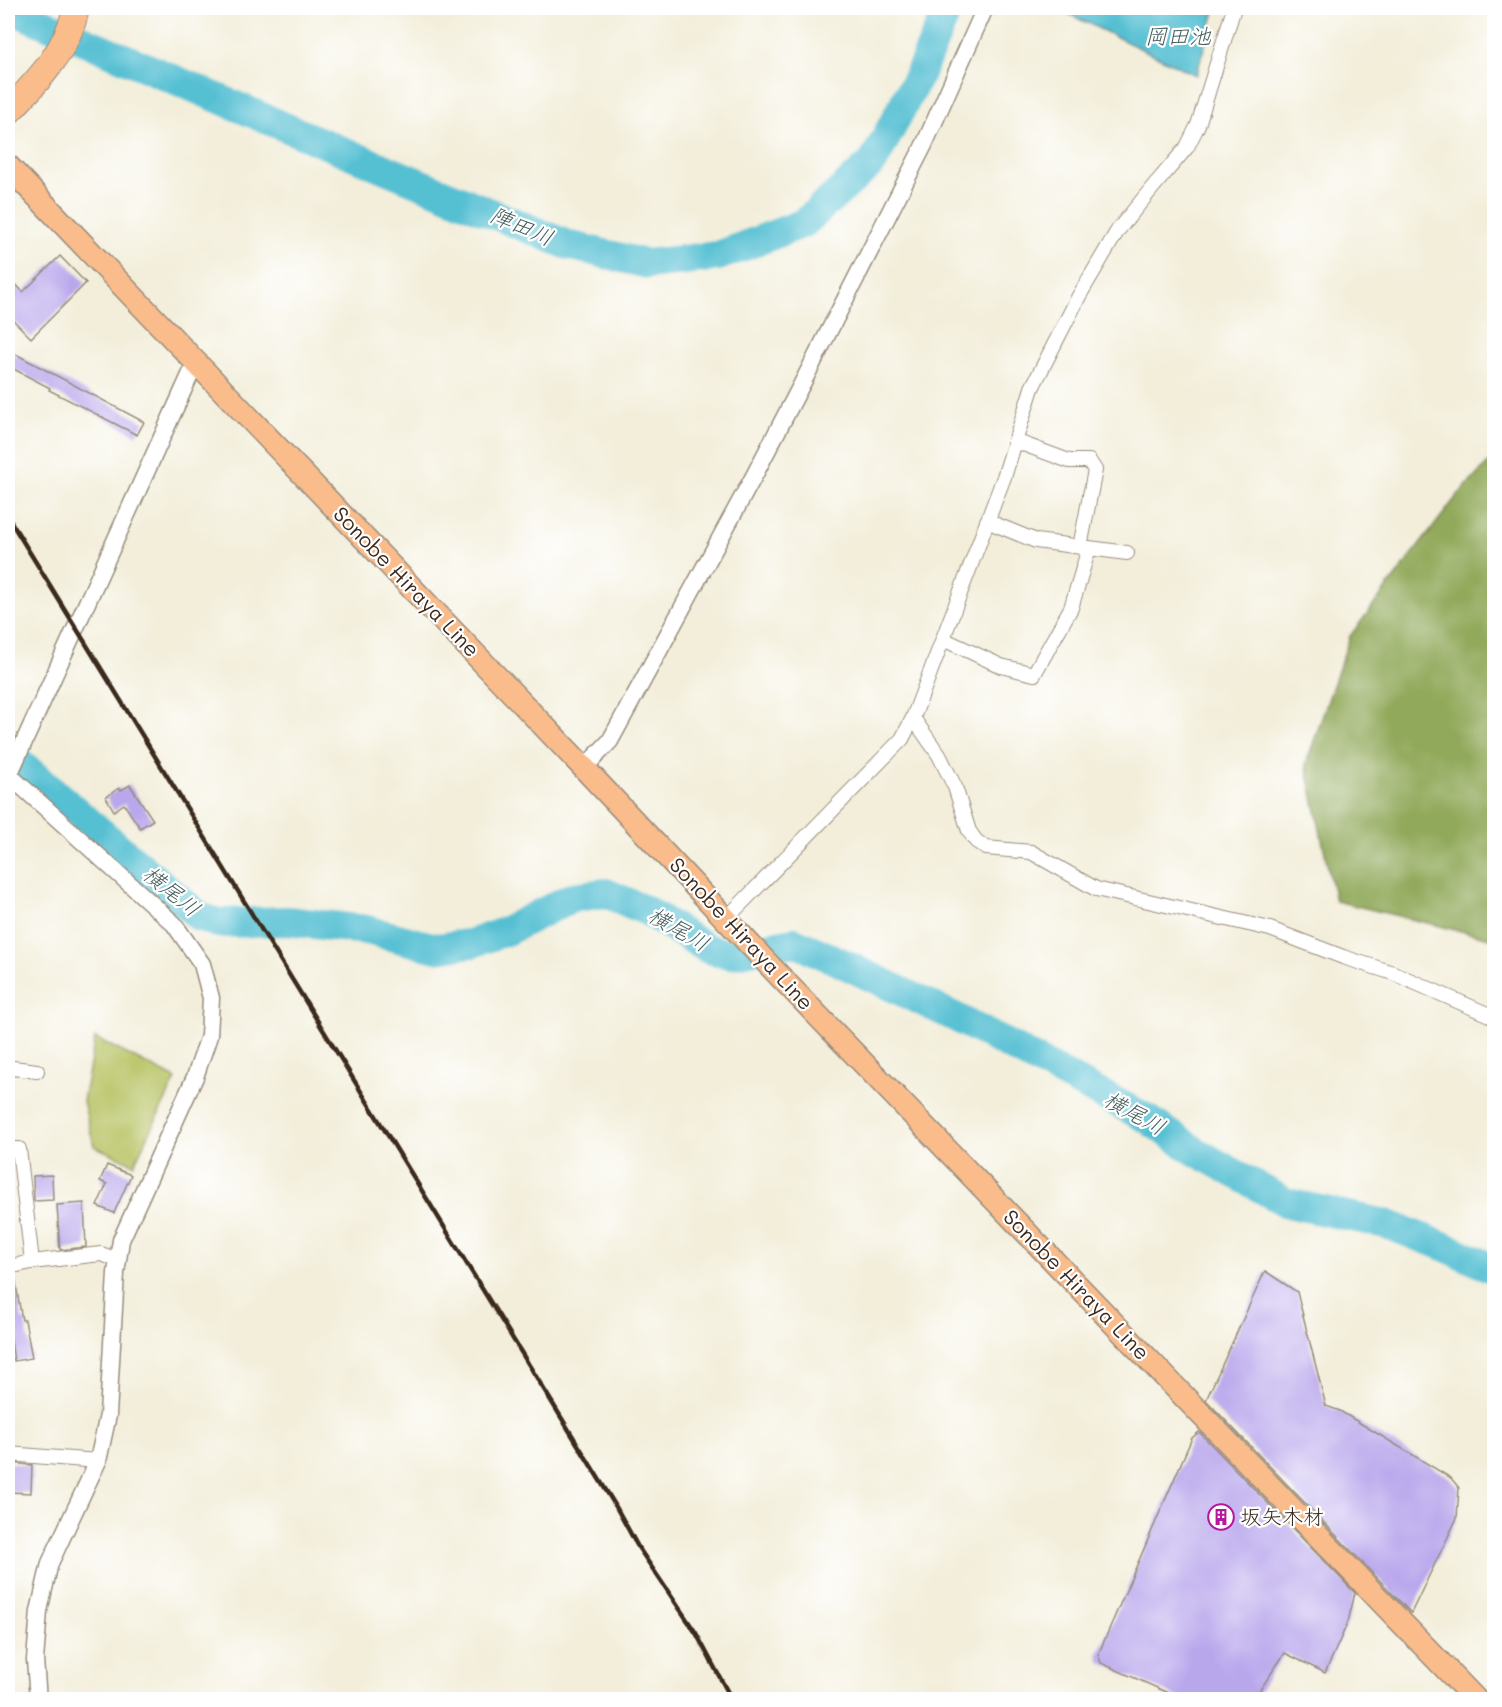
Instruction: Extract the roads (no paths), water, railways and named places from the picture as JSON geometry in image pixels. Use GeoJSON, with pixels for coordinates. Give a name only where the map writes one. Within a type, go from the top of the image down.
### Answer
{"type":"FeatureCollection","features":[{"type":"Feature","properties":{"kind":"highway"},"geometry":{"type":"LineString","coordinates":[[16,103],[49,68],[62,46],[75,12]]}},
{"type":"Feature","properties":{"kind":"main road","name":"Sonobe Hiraya Line"},"geometry":{"type":"LineString","coordinates":[[8,166],[1145,1357],[1476,1700]]}},
{"type":"Feature","properties":{"kind":"street"},"geometry":{"type":"LineString","coordinates":[[584,768],[610,741],[755,474],[924,145],[985,8]]}},
{"type":"Feature","properties":{"kind":"street"},"geometry":{"type":"LineString","coordinates":[[726,919],[902,738],[913,718],[987,521],[1032,388],[1078,296],[1118,230],[1187,147],[1198,125],[1234,8]]}},
{"type":"Feature","properties":{"kind":"street"},"geometry":{"type":"LineString","coordinates":[[38,1700],[35,1660],[39,1611],[50,1563],[98,1461],[108,1415],[116,1273],[121,1240],[195,1077],[210,1036],[211,998],[202,964],[174,924],[9,774],[196,362]]}},
{"type":"Feature","properties":{"kind":"street"},"geometry":{"type":"LineString","coordinates":[[943,639],[1001,666],[1035,674],[1071,608],[1084,547],[1095,470],[1089,461],[1069,461],[1015,441]]}},
{"type":"Feature","properties":{"kind":"street"},"geometry":{"type":"LineString","coordinates":[[987,521],[1036,541],[1127,553]]}},
{"type":"Feature","properties":{"kind":"street"},"geometry":{"type":"LineString","coordinates":[[913,718],[939,754],[955,788],[969,831],[986,848],[1030,852],[1096,889],[1270,929],[1393,973],[1494,1017]]}},
{"type":"Feature","properties":{"kind":"street"},"geometry":{"type":"LineString","coordinates":[[8,1070],[13,1068],[37,1071]]}},
{"type":"Feature","properties":{"kind":"street"},"geometry":{"type":"LineString","coordinates":[[8,1149],[19,1149],[32,1262]]}},
{"type":"Feature","properties":{"kind":"street"},"geometry":{"type":"LineString","coordinates":[[8,1267],[101,1254],[118,1260]]}},
{"type":"Feature","properties":{"kind":"street"},"geometry":{"type":"LineString","coordinates":[[8,1454],[98,1461]]}},
{"type":"Feature","properties":{"kind":"water","name":"岡田池"},"geometry":{"type":"Polygon","coordinates":[[[1056,8],[1216,8],[1196,75],[1056,8]]]}},
{"type":"Feature","properties":{"kind":"waterway","name":"陣田川"},"geometry":{"type":"LineString","coordinates":[[8,8],[568,245],[647,264],[718,256],[804,223],[873,162],[919,75],[948,8]]}},
{"type":"Feature","properties":{"kind":"waterway","name":"横尾川"},"geometry":{"type":"LineString","coordinates":[[8,753],[200,917],[218,923],[287,921],[367,930],[436,948],[473,943],[506,931],[573,897],[606,893],[647,911],[708,949],[729,954],[794,942],[957,1018],[1146,1118],[1195,1151],[1287,1203],[1386,1224],[1446,1247],[1494,1269]]}},
{"type":"Feature","properties":{"kind":"railway"},"geometry":{"type":"LineString","coordinates":[[8,517],[615,1505],[638,1547],[696,1633],[732,1700]]}},
{"type":"Feature","properties":{"kind":"place","name":"坂矢木材"},"geometry":{"type":"Point","coordinates":[1221,1517]}}]}
